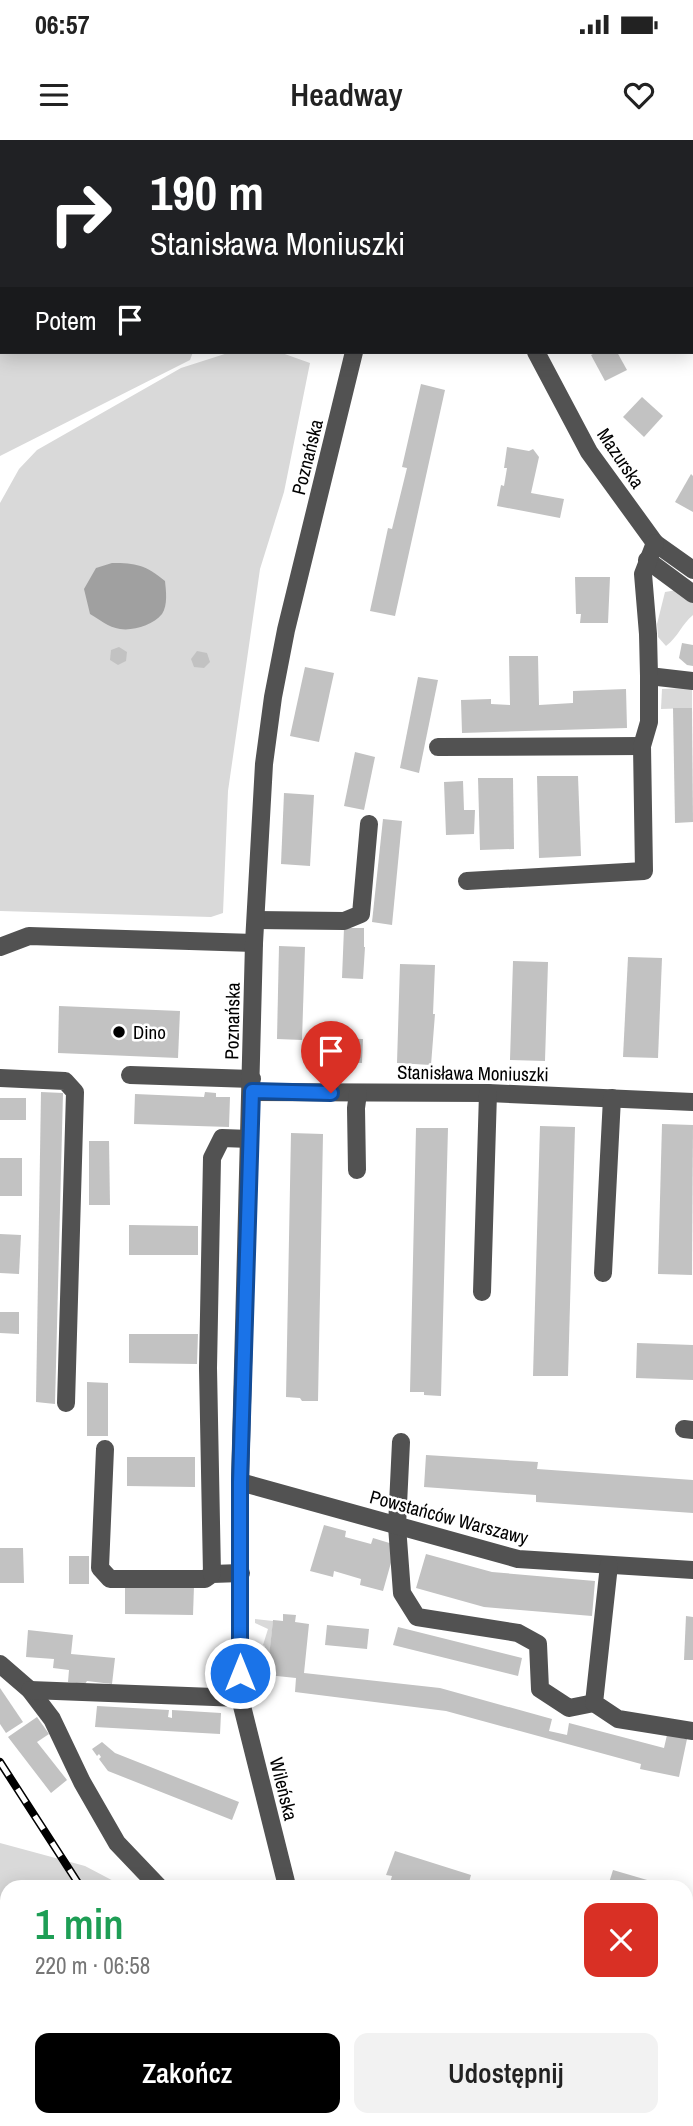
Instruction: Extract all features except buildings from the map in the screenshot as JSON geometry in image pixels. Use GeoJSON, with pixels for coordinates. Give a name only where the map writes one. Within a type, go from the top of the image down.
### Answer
{"type":"FeatureCollection","features":[{"type":"Feature","properties":{"kind":"street","name":"Poznańska"},"geometry":{"type":"LineString","coordinates":[[241,1700],[240,1482],[254,943],[264,764],[273,696],[286,630],[354,354]]}},
{"type":"Feature","properties":{"kind":"street","name":"Mazurska"},"geometry":{"type":"LineString","coordinates":[[543,354],[589,452],[654,543],[693,570]]}},
{"type":"Feature","properties":{"kind":"street"},"geometry":{"type":"LineString","coordinates":[[467,881],[644,871],[642,746],[649,722],[649,677],[643,574],[654,543]]}},
{"type":"Feature","properties":{"kind":"street"},"geometry":{"type":"LineString","coordinates":[[647,560],[693,594]]}},
{"type":"Feature","properties":{"kind":"street"},"geometry":{"type":"LineString","coordinates":[[649,677],[693,681]]}},
{"type":"Feature","properties":{"kind":"street"},"geometry":{"type":"LineString","coordinates":[[438,747],[642,746]]}},
{"type":"Feature","properties":{"kind":"street"},"geometry":{"type":"LineString","coordinates":[[256,919],[344,921],[361,914],[369,824]]}},
{"type":"Feature","properties":{"kind":"street"},"geometry":{"type":"LineString","coordinates":[[0,947],[29,936],[254,943]]}},
{"type":"Feature","properties":{"kind":"street","name":"Stanisława Moniuszki"},"geometry":{"type":"LineString","coordinates":[[130,1075],[358,1093],[488,1093],[693,1102]]}},
{"type":"Feature","properties":{"kind":"street"},"geometry":{"type":"LineString","coordinates":[[0,1078],[65,1081],[75,1091],[66,1403]]}},
{"type":"Feature","properties":{"kind":"street"},"geometry":{"type":"LineString","coordinates":[[357,1170],[358,1093]]}},
{"type":"Feature","properties":{"kind":"street"},"geometry":{"type":"LineString","coordinates":[[482,1292],[488,1093]]}},
{"type":"Feature","properties":{"kind":"street"},"geometry":{"type":"LineString","coordinates":[[603,1273],[612,1098]]}},
{"type":"Feature","properties":{"kind":"street"},"geometry":{"type":"LineString","coordinates":[[212,1574],[208,1368],[212,1158],[222,1138],[250,1139]]}},
{"type":"Feature","properties":{"kind":"street"},"geometry":{"type":"LineString","coordinates":[[401,1442],[397,1526],[402,1593],[417,1617],[518,1633],[538,1644],[540,1689],[569,1707],[594,1703],[618,1719],[693,1731]]}},
{"type":"Feature","properties":{"kind":"street"},"geometry":{"type":"LineString","coordinates":[[105,1449],[100,1568],[110,1579],[205,1579],[212,1574],[241,1573]]}},
{"type":"Feature","properties":{"kind":"street","name":"Powstańców Warszawy"},"geometry":{"type":"LineString","coordinates":[[240,1482],[518,1559],[693,1570]]}},
{"type":"Feature","properties":{"kind":"street"},"geometry":{"type":"LineString","coordinates":[[594,1703],[609,1565]]}},
{"type":"Feature","properties":{"kind":"street"},"geometry":{"type":"LineString","coordinates":[[0,1664],[30,1690],[52,1719],[82,1782],[117,1843],[152,1880]]}},
{"type":"Feature","properties":{"kind":"street"},"geometry":{"type":"LineString","coordinates":[[30,1690],[241,1700]]}},
{"type":"Feature","properties":{"kind":"street","name":"Wileńska"},"geometry":{"type":"LineString","coordinates":[[241,1700],[286,1880]]}},
{"type":"Feature","properties":{"kind":"shaded area"},"geometry":{"type":"Polygon","coordinates":[[[0,354],[192,354],[190,360],[0,456],[0,354]]]}},
{"type":"Feature","properties":{"kind":"shaded area"},"geometry":{"type":"Polygon","coordinates":[[[225,354],[285,354],[310,363],[284,492],[260,569],[228,791],[223,913],[211,917],[0,911],[0,503],[19,469],[37,450],[181,368],[225,354]]]}},
{"type":"Feature","properties":{"kind":"shaded area"},"geometry":{"type":"Polygon","coordinates":[[[112,563],[140,566],[165,581],[165,606],[158,618],[143,626],[120,629],[90,614],[84,589],[96,568],[112,563]]]}},
{"type":"Feature","properties":{"kind":"shaded area"},"geometry":{"type":"Polygon","coordinates":[[[677,590],[693,602],[693,615],[666,646],[658,637],[657,624],[665,592],[677,590]]]}},
{"type":"Feature","properties":{"kind":"shaded area"},"geometry":{"type":"Polygon","coordinates":[[[662,689],[692,689],[692,708],[661,709],[662,689]]]}},
{"type":"Feature","properties":{"kind":"shaded area"},"geometry":{"type":"Polygon","coordinates":[[[255,1619],[273,1621],[267,1677],[255,1676],[255,1671],[261,1674],[266,1655],[262,1653],[265,1646],[263,1645],[268,1629],[255,1623],[255,1619]]]}},
{"type":"Feature","properties":{"kind":"shaded area"},"geometry":{"type":"Polygon","coordinates":[[[0,1843],[85,1866],[112,1880],[0,1880],[0,1843]]]}},
{"type":"Feature","properties":{"kind":"railway"},"geometry":{"type":"LineString","coordinates":[[0,1762],[76,1880]]}},
{"type":"Feature","properties":{"kind":"place","name":"Dino"},"geometry":{"type":"Point","coordinates":[119,1032]}},
{"type":"Feature","properties":{"kind":"route"},"geometry":{"type":"LineString","coordinates":[[240,1673],[240,1482],[252,1091],[331,1093]]}}]}
